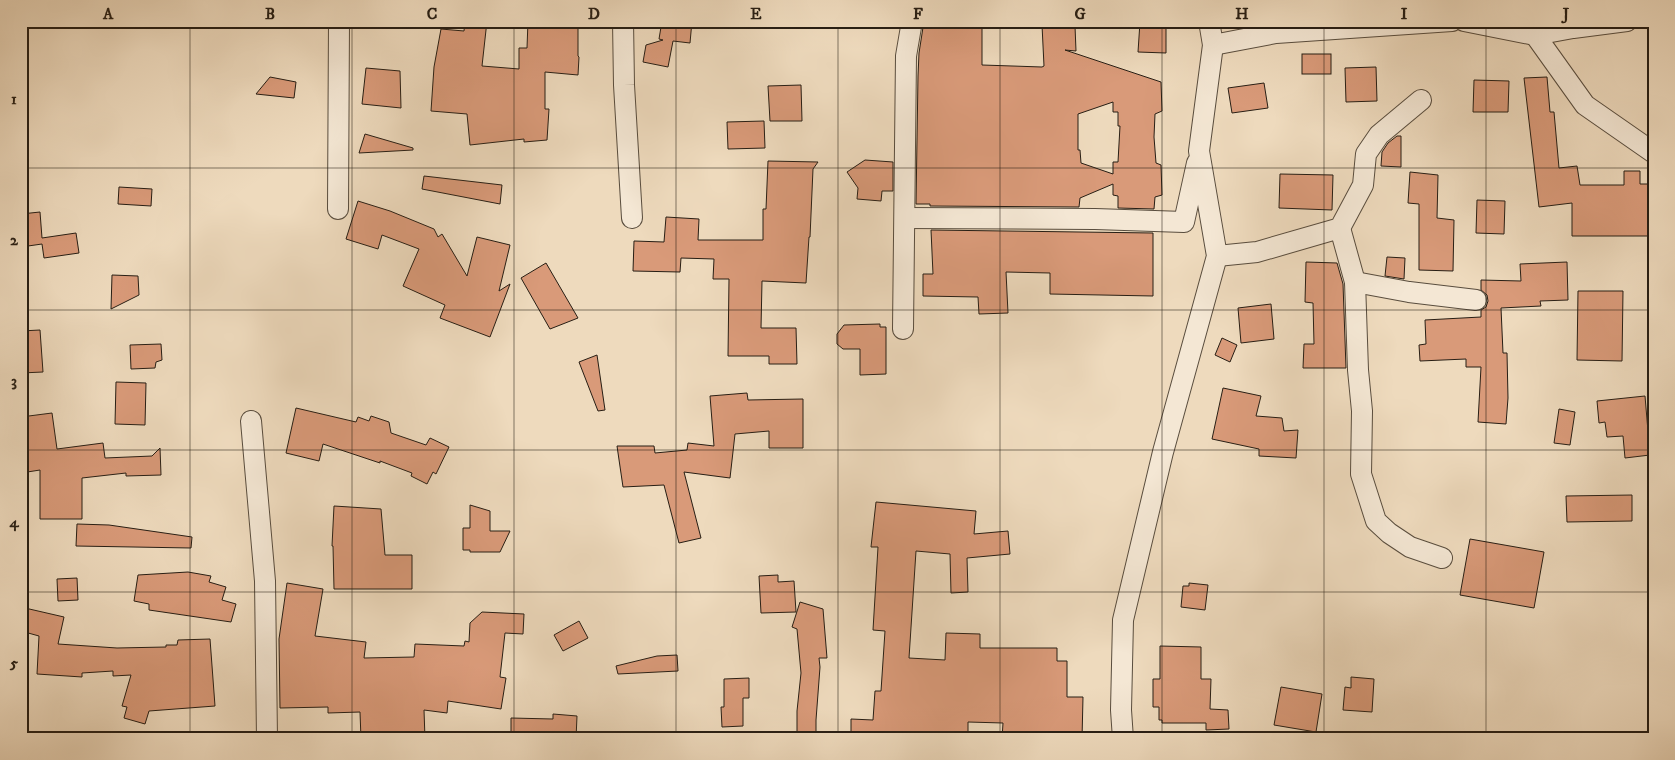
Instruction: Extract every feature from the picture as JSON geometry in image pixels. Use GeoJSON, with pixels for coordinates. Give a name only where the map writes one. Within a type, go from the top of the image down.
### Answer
{"type":"FeatureCollection","features":[{"type":"Feature","properties":{"kind":"street"},"geometry":{"type":"LineString","coordinates":[[338,209],[339,21]]}},
{"type":"Feature","properties":{"kind":"street"},"geometry":{"type":"LineString","coordinates":[[623,21],[624,85],[632,218]]}},
{"type":"Feature","properties":{"kind":"street"},"geometry":{"type":"LineString","coordinates":[[903,329],[906,56],[912,21]]}},
{"type":"Feature","properties":{"kind":"street"},"geometry":{"type":"LineString","coordinates":[[904,218],[1095,219],[1184,222],[1199,151],[1213,45],[1209,21]]}},
{"type":"Feature","properties":{"kind":"street"},"geometry":{"type":"LineString","coordinates":[[1213,45],[1280,27],[1452,21]]}},
{"type":"Feature","properties":{"kind":"street"},"geometry":{"type":"LineString","coordinates":[[1464,21],[1535,35],[1627,21]]}},
{"type":"Feature","properties":{"kind":"street"},"geometry":{"type":"LineString","coordinates":[[1535,35],[1585,105],[1654,153]]}},
{"type":"Feature","properties":{"kind":"street"},"geometry":{"type":"LineString","coordinates":[[1421,100],[1379,136],[1366,154],[1362,185],[1340,228],[1355,282],[1358,370],[1362,411],[1360,440],[1361,474],[1369,500],[1376,521],[1389,533],[1410,547],[1442,558]]}},
{"type":"Feature","properties":{"kind":"street"},"geometry":{"type":"LineString","coordinates":[[1123,739],[1121,710],[1123,620],[1162,452],[1217,256],[1199,151]]}},
{"type":"Feature","properties":{"kind":"street"},"geometry":{"type":"LineString","coordinates":[[1217,256],[1257,252],[1340,228]]}},
{"type":"Feature","properties":{"kind":"street"},"geometry":{"type":"LineString","coordinates":[[1355,282],[1409,292],[1476,300]]}},
{"type":"Feature","properties":{"kind":"street"},"geometry":{"type":"LineString","coordinates":[[251,421],[265,581],[267,739]]}},
{"type":"Feature","properties":{"kind":"building"},"geometry":{"type":"Polygon","coordinates":[[[465,21],[487,21],[482,66],[519,69],[519,48],[527,48],[528,21],[578,21],[578,75],[545,72],[545,109],[549,109],[547,140],[524,142],[524,139],[470,145],[467,114],[431,111],[434,67],[441,29],[464,31],[465,21]]]}},
{"type":"Feature","properties":{"kind":"building"},"geometry":{"type":"Polygon","coordinates":[[[662,21],[692,21],[690,43],[673,41],[668,67],[643,62],[646,45],[663,40],[659,39],[662,21]]]}},
{"type":"Feature","properties":{"kind":"building"},"geometry":{"type":"Polygon","coordinates":[[[924,21],[982,21],[982,65],[1042,67],[1044,66],[1042,25],[1047,25],[1047,21],[1067,21],[1067,26],[1075,26],[1076,51],[1065,50],[1161,82],[1162,111],[1155,114],[1154,137],[1156,163],[1161,165],[1162,195],[1155,197],[1154,209],[1118,208],[1118,196],[1113,195],[1113,184],[1080,198],[1079,207],[930,206],[930,204],[916,204],[919,53],[924,21]],[[1113,102],[1078,114],[1078,150],[1080,150],[1081,163],[1113,174],[1113,162],[1118,162],[1120,126],[1118,126],[1118,112],[1113,112],[1113,102]]]}},
{"type":"Feature","properties":{"kind":"building"},"geometry":{"type":"Polygon","coordinates":[[[1140,22],[1166,23],[1166,53],[1138,52],[1140,22]]]}},
{"type":"Feature","properties":{"kind":"building"},"geometry":{"type":"Polygon","coordinates":[[[1302,54],[1331,54],[1331,74],[1302,74],[1302,54]]]}},
{"type":"Feature","properties":{"kind":"building"},"geometry":{"type":"Polygon","coordinates":[[[1376,67],[1377,101],[1346,102],[1345,68],[1376,67]]]}},
{"type":"Feature","properties":{"kind":"building"},"geometry":{"type":"Polygon","coordinates":[[[366,68],[400,71],[401,108],[362,104],[366,68]]]}},
{"type":"Feature","properties":{"kind":"building"},"geometry":{"type":"Polygon","coordinates":[[[270,77],[296,82],[294,98],[256,94],[270,77]]]}},
{"type":"Feature","properties":{"kind":"building"},"geometry":{"type":"Polygon","coordinates":[[[1547,77],[1550,112],[1554,112],[1559,168],[1577,166],[1580,185],[1624,185],[1624,171],[1640,171],[1640,184],[1649,184],[1649,236],[1572,236],[1572,203],[1539,207],[1524,78],[1547,77]]]}},
{"type":"Feature","properties":{"kind":"building"},"geometry":{"type":"Polygon","coordinates":[[[1474,80],[1509,81],[1508,112],[1473,112],[1474,80]]]}},
{"type":"Feature","properties":{"kind":"building"},"geometry":{"type":"Polygon","coordinates":[[[1264,83],[1268,108],[1232,113],[1228,88],[1264,83]]]}},
{"type":"Feature","properties":{"kind":"building"},"geometry":{"type":"Polygon","coordinates":[[[801,85],[802,121],[770,121],[768,86],[801,85]]]}},
{"type":"Feature","properties":{"kind":"building"},"geometry":{"type":"Polygon","coordinates":[[[764,121],[765,148],[728,149],[727,122],[764,121]]]}},
{"type":"Feature","properties":{"kind":"building"},"geometry":{"type":"Polygon","coordinates":[[[365,134],[413,148],[413,150],[359,153],[365,134]]]}},
{"type":"Feature","properties":{"kind":"building"},"geometry":{"type":"Polygon","coordinates":[[[1397,136],[1401,136],[1401,167],[1381,166],[1382,152],[1388,143],[1397,136]]]}},
{"type":"Feature","properties":{"kind":"building"},"geometry":{"type":"Polygon","coordinates":[[[865,160],[893,162],[893,191],[882,191],[881,201],[857,199],[858,188],[847,172],[865,160]]]}},
{"type":"Feature","properties":{"kind":"building"},"geometry":{"type":"Polygon","coordinates":[[[768,161],[818,162],[813,169],[806,283],[762,281],[761,328],[796,328],[797,364],[769,364],[769,356],[728,356],[729,279],[713,279],[714,259],[681,258],[680,272],[633,271],[634,241],[664,242],[666,217],[699,219],[698,240],[763,240],[763,209],[766,209],[768,161]]]}},
{"type":"Feature","properties":{"kind":"building"},"geometry":{"type":"Polygon","coordinates":[[[1410,172],[1438,175],[1437,218],[1454,220],[1453,271],[1419,270],[1419,204],[1408,203],[1410,172]]]}},
{"type":"Feature","properties":{"kind":"building"},"geometry":{"type":"Polygon","coordinates":[[[1280,174],[1333,175],[1332,210],[1279,208],[1280,174]]]}},
{"type":"Feature","properties":{"kind":"building"},"geometry":{"type":"Polygon","coordinates":[[[424,176],[502,185],[500,204],[422,189],[424,176]]]}},
{"type":"Feature","properties":{"kind":"building"},"geometry":{"type":"Polygon","coordinates":[[[119,187],[152,189],[151,206],[118,204],[119,187]]]}},
{"type":"Feature","properties":{"kind":"building"},"geometry":{"type":"Polygon","coordinates":[[[1477,200],[1505,201],[1504,234],[1476,233],[1477,200]]]}},
{"type":"Feature","properties":{"kind":"building"},"geometry":{"type":"Polygon","coordinates":[[[358,201],[390,211],[434,229],[438,237],[442,234],[467,276],[477,237],[510,245],[499,291],[510,284],[490,337],[440,318],[445,305],[403,286],[419,249],[382,235],[378,249],[346,239],[358,201]]]}},
{"type":"Feature","properties":{"kind":"building"},"geometry":{"type":"Polygon","coordinates":[[[40,212],[42,238],[76,233],[79,253],[44,258],[42,244],[21,247],[21,214],[40,212]]]}},
{"type":"Feature","properties":{"kind":"building"},"geometry":{"type":"Polygon","coordinates":[[[931,230],[1153,233],[1153,296],[1050,294],[1050,273],[1006,272],[1008,313],[979,314],[978,297],[923,296],[923,274],[933,274],[931,230]]]}},
{"type":"Feature","properties":{"kind":"building"},"geometry":{"type":"Polygon","coordinates":[[[1387,257],[1405,258],[1404,279],[1385,276],[1387,257]]]}},
{"type":"Feature","properties":{"kind":"building"},"geometry":{"type":"Polygon","coordinates":[[[1306,262],[1337,263],[1343,284],[1346,368],[1303,368],[1304,344],[1314,344],[1313,303],[1305,302],[1306,262]]]}},
{"type":"Feature","properties":{"kind":"building"},"geometry":{"type":"Polygon","coordinates":[[[1567,262],[1568,300],[1540,301],[1541,306],[1501,308],[1503,353],[1507,353],[1508,398],[1506,424],[1478,422],[1481,367],[1466,367],[1466,359],[1420,361],[1419,345],[1426,344],[1425,320],[1481,317],[1481,310],[1486,307],[1488,301],[1487,295],[1481,290],[1481,280],[1521,281],[1520,264],[1567,262]]]}},
{"type":"Feature","properties":{"kind":"building"},"geometry":{"type":"Polygon","coordinates":[[[546,263],[578,318],[550,329],[521,278],[546,263]]]}},
{"type":"Feature","properties":{"kind":"building"},"geometry":{"type":"Polygon","coordinates":[[[112,275],[138,276],[139,295],[111,309],[112,275]]]}},
{"type":"Feature","properties":{"kind":"building"},"geometry":{"type":"Polygon","coordinates":[[[1578,291],[1623,291],[1622,361],[1577,360],[1578,291]]]}},
{"type":"Feature","properties":{"kind":"building"},"geometry":{"type":"Polygon","coordinates":[[[1271,304],[1274,339],[1241,343],[1238,308],[1271,304]]]}},
{"type":"Feature","properties":{"kind":"building"},"geometry":{"type":"Polygon","coordinates":[[[880,324],[880,327],[886,327],[886,374],[860,375],[860,349],[843,349],[837,344],[837,334],[844,325],[880,324]]]}},
{"type":"Feature","properties":{"kind":"building"},"geometry":{"type":"Polygon","coordinates":[[[40,330],[43,372],[21,373],[21,331],[40,330]]]}},
{"type":"Feature","properties":{"kind":"building"},"geometry":{"type":"Polygon","coordinates":[[[1222,338],[1237,345],[1230,362],[1215,355],[1222,338]]]}},
{"type":"Feature","properties":{"kind":"building"},"geometry":{"type":"Polygon","coordinates":[[[161,344],[162,360],[156,362],[155,368],[131,369],[130,345],[161,344]]]}},
{"type":"Feature","properties":{"kind":"building"},"geometry":{"type":"Polygon","coordinates":[[[597,355],[605,410],[598,411],[579,362],[597,355]]]}},
{"type":"Feature","properties":{"kind":"building"},"geometry":{"type":"Polygon","coordinates":[[[116,382],[146,383],[145,425],[115,424],[116,382]]]}},
{"type":"Feature","properties":{"kind":"building"},"geometry":{"type":"Polygon","coordinates":[[[1223,388],[1261,396],[1256,416],[1282,418],[1284,431],[1298,430],[1296,458],[1259,456],[1259,449],[1212,439],[1223,388]]]}},
{"type":"Feature","properties":{"kind":"building"},"geometry":{"type":"Polygon","coordinates":[[[747,393],[748,400],[803,399],[803,448],[769,448],[769,431],[735,434],[730,478],[684,472],[701,538],[679,543],[664,485],[623,487],[617,446],[654,446],[655,453],[687,450],[688,443],[714,446],[710,396],[747,393]]]}},
{"type":"Feature","properties":{"kind":"building"},"geometry":{"type":"Polygon","coordinates":[[[1645,396],[1650,455],[1625,458],[1623,436],[1607,437],[1605,422],[1599,423],[1597,401],[1645,396]]]}},
{"type":"Feature","properties":{"kind":"building"},"geometry":{"type":"Polygon","coordinates":[[[296,408],[356,422],[358,417],[369,421],[371,416],[389,422],[391,433],[426,445],[430,438],[449,447],[436,474],[433,472],[427,484],[411,476],[412,473],[323,444],[319,461],[286,453],[296,408]]]}},
{"type":"Feature","properties":{"kind":"building"},"geometry":{"type":"Polygon","coordinates":[[[1559,409],[1575,412],[1570,445],[1554,443],[1559,409]]]}},
{"type":"Feature","properties":{"kind":"building"},"geometry":{"type":"Polygon","coordinates":[[[52,413],[57,449],[103,443],[105,458],[152,456],[160,448],[161,475],[126,476],[126,473],[82,478],[82,519],[40,519],[40,470],[21,473],[21,417],[52,413]]]}},
{"type":"Feature","properties":{"kind":"building"},"geometry":{"type":"Polygon","coordinates":[[[1632,495],[1632,521],[1567,522],[1566,496],[1632,495]]]}},
{"type":"Feature","properties":{"kind":"building"},"geometry":{"type":"Polygon","coordinates":[[[876,502],[976,511],[974,534],[1008,531],[1010,554],[967,558],[968,592],[951,593],[950,554],[916,551],[909,658],[945,660],[946,633],[980,634],[980,648],[1057,648],[1057,661],[1067,661],[1067,697],[1083,697],[1082,739],[1002,739],[1003,723],[968,722],[968,739],[851,739],[851,719],[873,720],[875,691],[881,691],[885,631],[873,630],[878,547],[871,547],[876,502]]]}},
{"type":"Feature","properties":{"kind":"building"},"geometry":{"type":"Polygon","coordinates":[[[470,505],[490,511],[490,531],[510,531],[500,552],[470,552],[470,550],[463,550],[463,528],[470,528],[470,505]]]}},
{"type":"Feature","properties":{"kind":"building"},"geometry":{"type":"Polygon","coordinates":[[[334,506],[381,509],[385,555],[412,555],[412,589],[334,589],[332,546],[334,506]]]}},
{"type":"Feature","properties":{"kind":"building"},"geometry":{"type":"Polygon","coordinates":[[[77,524],[109,525],[192,537],[191,548],[76,546],[77,524]]]}},
{"type":"Feature","properties":{"kind":"building"},"geometry":{"type":"Polygon","coordinates":[[[1470,539],[1544,552],[1534,608],[1460,595],[1470,539]]]}},
{"type":"Feature","properties":{"kind":"building"},"geometry":{"type":"Polygon","coordinates":[[[188,572],[211,576],[209,582],[226,587],[222,600],[236,604],[231,622],[149,610],[149,604],[134,601],[138,575],[188,572]]]}},
{"type":"Feature","properties":{"kind":"building"},"geometry":{"type":"Polygon","coordinates":[[[778,575],[778,582],[794,581],[796,612],[761,613],[759,576],[778,575]]]}},
{"type":"Feature","properties":{"kind":"building"},"geometry":{"type":"Polygon","coordinates":[[[77,578],[78,600],[58,601],[57,579],[77,578]]]}},
{"type":"Feature","properties":{"kind":"building"},"geometry":{"type":"Polygon","coordinates":[[[287,583],[323,589],[315,636],[366,642],[364,658],[414,657],[415,644],[464,646],[465,641],[469,642],[470,623],[482,612],[524,614],[523,634],[505,633],[500,677],[506,678],[501,709],[448,701],[447,713],[424,710],[425,739],[361,739],[360,712],[328,713],[328,707],[280,708],[279,639],[287,583]]]}},
{"type":"Feature","properties":{"kind":"building"},"geometry":{"type":"Polygon","coordinates":[[[1189,583],[1208,585],[1205,610],[1181,607],[1183,586],[1189,586],[1189,583]]]}},
{"type":"Feature","properties":{"kind":"building"},"geometry":{"type":"Polygon","coordinates":[[[800,602],[823,609],[827,658],[819,658],[816,739],[797,739],[797,711],[801,673],[797,629],[792,627],[800,602]]]}},
{"type":"Feature","properties":{"kind":"building"},"geometry":{"type":"Polygon","coordinates":[[[25,608],[64,617],[58,644],[117,648],[166,647],[166,645],[177,645],[178,640],[210,639],[215,706],[149,711],[145,724],[124,718],[127,707],[122,706],[131,675],[113,676],[113,671],[82,673],[82,677],[37,674],[39,636],[21,631],[25,608]]]}},
{"type":"Feature","properties":{"kind":"building"},"geometry":{"type":"Polygon","coordinates":[[[579,621],[588,638],[563,651],[554,635],[579,621]]]}},
{"type":"Feature","properties":{"kind":"building"},"geometry":{"type":"Polygon","coordinates":[[[1160,646],[1201,647],[1201,679],[1211,679],[1210,709],[1228,710],[1229,729],[1206,730],[1206,723],[1162,723],[1162,720],[1159,720],[1159,707],[1153,707],[1153,679],[1160,679],[1160,646]]]}},
{"type":"Feature","properties":{"kind":"building"},"geometry":{"type":"Polygon","coordinates":[[[677,655],[678,671],[618,674],[616,666],[657,656],[677,655]]]}},
{"type":"Feature","properties":{"kind":"building"},"geometry":{"type":"Polygon","coordinates":[[[1351,677],[1374,679],[1372,712],[1343,710],[1345,687],[1351,688],[1351,677]]]}},
{"type":"Feature","properties":{"kind":"building"},"geometry":{"type":"Polygon","coordinates":[[[749,678],[749,698],[743,698],[743,726],[722,727],[721,707],[724,707],[724,679],[749,678]]]}},
{"type":"Feature","properties":{"kind":"building"},"geometry":{"type":"Polygon","coordinates":[[[1281,687],[1322,694],[1316,732],[1274,725],[1281,687]]]}},
{"type":"Feature","properties":{"kind":"building"},"geometry":{"type":"Polygon","coordinates":[[[553,714],[577,716],[576,739],[511,739],[511,718],[553,719],[553,714]]]}}]}
